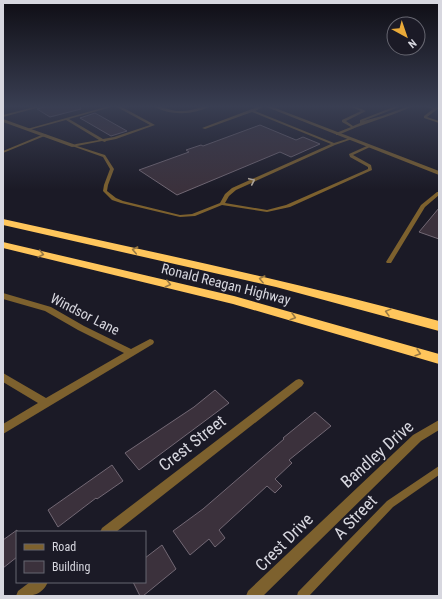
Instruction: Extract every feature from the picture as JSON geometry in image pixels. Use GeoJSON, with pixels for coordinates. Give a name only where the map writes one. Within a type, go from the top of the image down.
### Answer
{"type":"FeatureCollection","features":[{"type":"Feature","properties":{"kind":"highway","name":"Ronald Reagan Highway"},"geometry":{"type":"LineString","coordinates":[[3,222],[213,267],[323,294],[439,326]]}},
{"type":"Feature","properties":{"kind":"highway","name":"Ronald Reagan Highway"},"geometry":{"type":"LineString","coordinates":[[3,245],[234,300],[439,359]]}},
{"type":"Feature","properties":{"kind":"street"},"geometry":{"type":"LineString","coordinates":[[337,134],[439,173]]}},
{"type":"Feature","properties":{"kind":"street"},"geometry":{"type":"LineString","coordinates":[[45,135],[74,146]]}},
{"type":"Feature","properties":{"kind":"street","name":"Windsor Lane"},"geometry":{"type":"LineString","coordinates":[[3,296],[48,309],[81,328],[131,353]]}},
{"type":"Feature","properties":{"kind":"street"},"geometry":{"type":"LineString","coordinates":[[3,429],[150,342]]}},
{"type":"Feature","properties":{"kind":"street"},"geometry":{"type":"LineString","coordinates":[[3,377],[46,403]]}},
{"type":"Feature","properties":{"kind":"street","name":"Crest Street"},"geometry":{"type":"LineString","coordinates":[[107,531],[299,383]]}},
{"type":"Feature","properties":{"kind":"street","name":"Bandley Drive"},"geometry":{"type":"LineString","coordinates":[[339,512],[417,438],[439,425]]}},
{"type":"Feature","properties":{"kind":"street","name":"Crest Drive"},"geometry":{"type":"LineString","coordinates":[[253,596],[339,512]]}},
{"type":"Feature","properties":{"kind":"street"},"geometry":{"type":"LineString","coordinates":[[23,596],[40,583]]}},
{"type":"Feature","properties":{"kind":"lane"},"geometry":{"type":"LineString","coordinates":[[93,134],[104,140]]}},
{"type":"Feature","properties":{"kind":"lane"},"geometry":{"type":"LineString","coordinates":[[74,146],[115,138],[127,134]]}},
{"type":"Feature","properties":{"kind":"lane"},"geometry":{"type":"LineString","coordinates":[[309,134],[334,144]]}},
{"type":"Feature","properties":{"kind":"lane"},"geometry":{"type":"LineString","coordinates":[[4,151],[45,135]]}},
{"type":"Feature","properties":{"kind":"lane"},"geometry":{"type":"LineString","coordinates":[[222,204],[227,195],[234,189],[334,144],[350,139]]}},
{"type":"Feature","properties":{"kind":"lane"},"geometry":{"type":"LineString","coordinates":[[74,146],[104,156],[112,169],[105,191],[114,198],[121,202],[180,216],[193,215],[222,204],[267,211],[288,206],[370,170],[370,166],[351,156],[351,154],[369,146]]}},
{"type":"Feature","properties":{"kind":"lane"},"geometry":{"type":"LineString","coordinates":[[389,262],[423,206],[439,193]]}},
{"type":"Feature","properties":{"kind":"lane","name":"A Street"},"geometry":{"type":"LineString","coordinates":[[302,596],[390,504],[439,470]]}},
{"type":"Feature","properties":{"kind":"building"},"geometry":{"type":"Polygon","coordinates":[[[107,134],[118,134],[111,136],[107,134]]]}},
{"type":"Feature","properties":{"kind":"building"},"geometry":{"type":"Polygon","coordinates":[[[236,134],[281,134],[296,140],[303,137],[320,144],[291,157],[280,152],[177,195],[139,170],[189,152],[186,150],[201,145],[203,146],[236,134]]]}},
{"type":"Feature","properties":{"kind":"building"},"geometry":{"type":"Polygon","coordinates":[[[439,208],[439,239],[419,232],[439,208]]]}},
{"type":"Feature","properties":{"kind":"building"},"geometry":{"type":"Polygon","coordinates":[[[215,390],[229,403],[139,470],[125,453],[194,407],[215,390]]]}},
{"type":"Feature","properties":{"kind":"building"},"geometry":{"type":"Polygon","coordinates":[[[315,412],[331,426],[289,460],[292,463],[275,479],[282,486],[275,493],[267,486],[219,530],[225,538],[215,547],[209,539],[190,555],[173,531],[203,509],[284,439],[283,438],[315,412]]]}},
{"type":"Feature","properties":{"kind":"building"},"geometry":{"type":"Polygon","coordinates":[[[112,465],[123,481],[97,499],[96,498],[58,527],[48,510],[112,465]]]}},
{"type":"Feature","properties":{"kind":"building"},"geometry":{"type":"Polygon","coordinates":[[[17,530],[16,558],[3,568],[3,540],[17,530]]]}},
{"type":"Feature","properties":{"kind":"building"},"geometry":{"type":"Polygon","coordinates":[[[162,545],[176,569],[143,596],[140,596],[134,583],[146,583],[146,557],[162,545]]]}}]}
